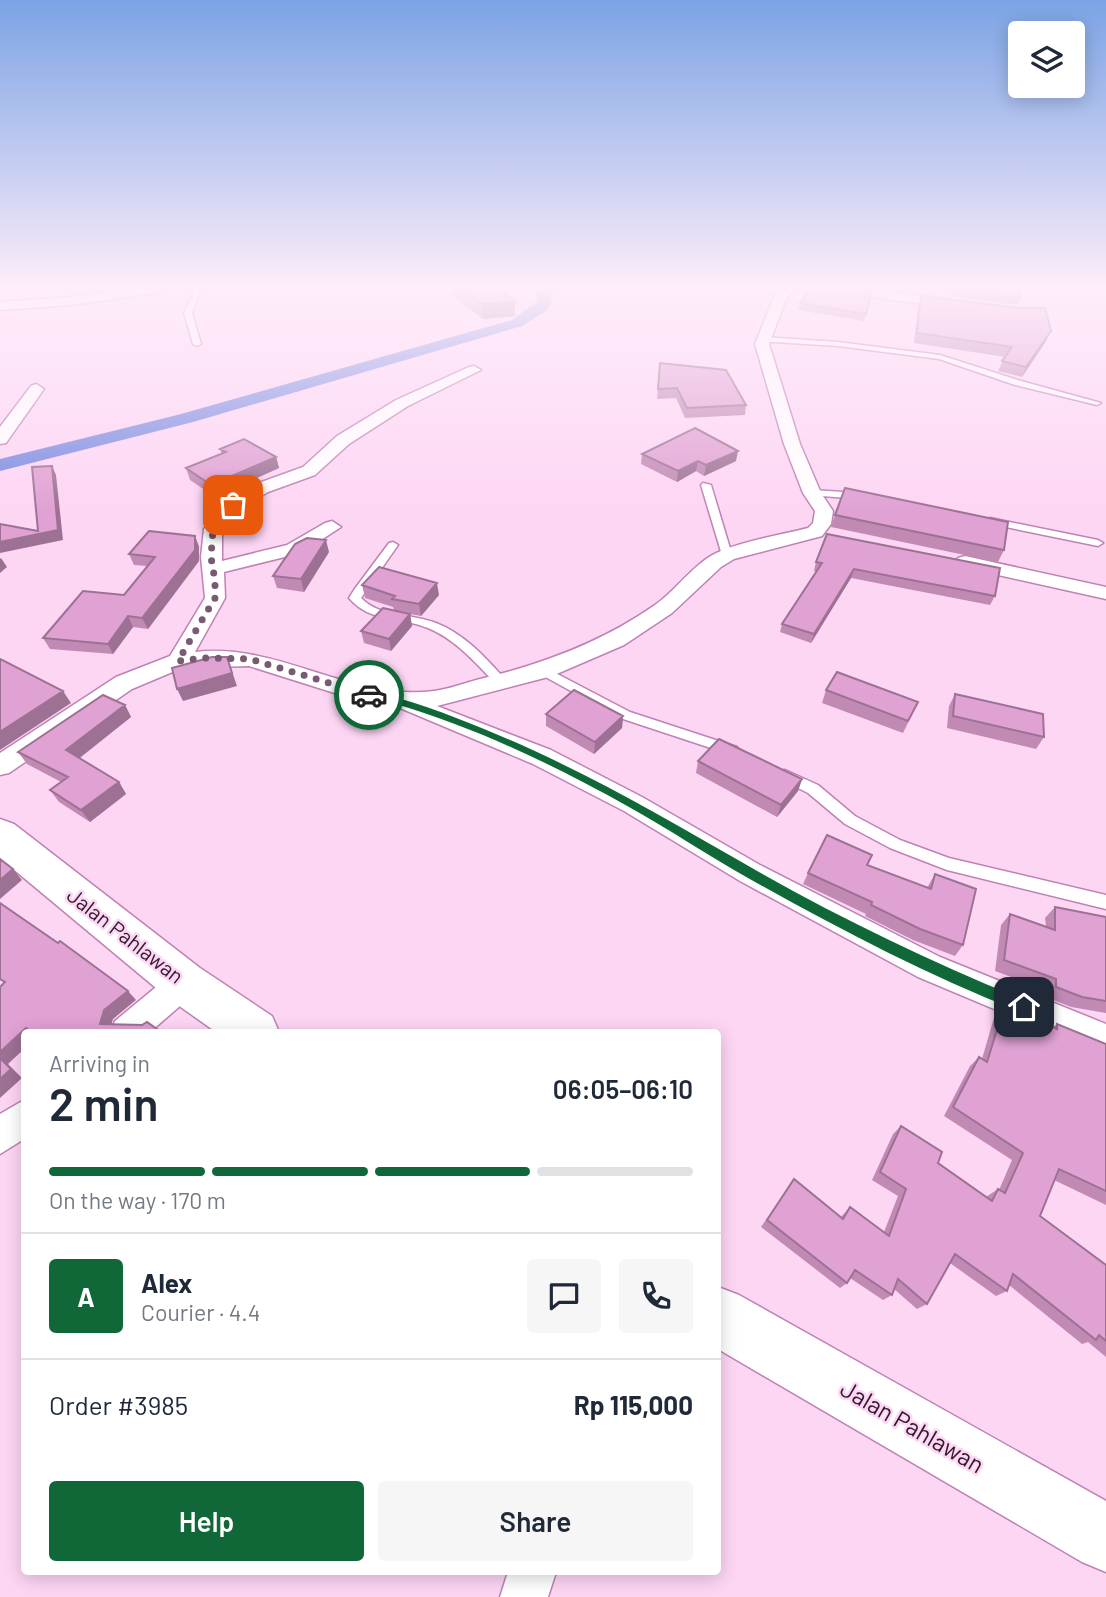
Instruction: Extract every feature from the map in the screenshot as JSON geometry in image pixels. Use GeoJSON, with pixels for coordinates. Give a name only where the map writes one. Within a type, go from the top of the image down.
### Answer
{"type":"FeatureCollection","features":[{"type":"Feature","properties":{"kind":"main road","name":"Jalan Pahlawan"},"geometry":{"type":"LineString","coordinates":[[0,835],[184,983],[251,1029]]}},
{"type":"Feature","properties":{"kind":"main road","name":"Jalan Pahlawan"},"geometry":{"type":"LineString","coordinates":[[721,1318],[1106,1538]]}},
{"type":"Feature","properties":{"kind":"street"},"geometry":{"type":"LineString","coordinates":[[768,364],[792,444],[813,493],[824,511],[822,524],[815,532]]}},
{"type":"Feature","properties":{"kind":"street"},"geometry":{"type":"LineString","coordinates":[[178,661],[215,598],[213,529],[244,496],[309,471],[343,439],[401,403],[474,370]]}},
{"type":"Feature","properties":{"kind":"street"},"geometry":{"type":"LineString","coordinates":[[0,439],[36,389]]}},
{"type":"Feature","properties":{"kind":"street"},"geometry":{"type":"LineString","coordinates":[[213,569],[294,549],[331,527]]}},
{"type":"Feature","properties":{"kind":"street"},"geometry":{"type":"LineString","coordinates":[[396,700],[434,699],[499,680],[544,671],[616,640],[664,608],[714,563],[727,555],[815,532],[842,537]]}},
{"type":"Feature","properties":{"kind":"street"},"geometry":{"type":"LineString","coordinates":[[948,559],[1106,593]]}},
{"type":"Feature","properties":{"kind":"street"},"geometry":{"type":"LineString","coordinates":[[0,766],[124,682],[178,661],[203,658],[250,659],[363,694],[396,700],[542,757],[633,804],[750,873],[929,967],[1106,1040]]}},
{"type":"Feature","properties":{"kind":"street"},"geometry":{"type":"LineString","coordinates":[[130,1029],[184,983]]}},
{"type":"Feature","properties":{"kind":"street"},"geometry":{"type":"LineString","coordinates":[[0,1136],[21,1119]]}},
{"type":"Feature","properties":{"kind":"street"},"geometry":{"type":"LineString","coordinates":[[524,1597],[530,1575]]}},
{"type":"Feature","properties":{"kind":"lane"},"geometry":{"type":"LineString","coordinates":[[960,364],[1009,380],[1097,403]]}},
{"type":"Feature","properties":{"kind":"lane"},"geometry":{"type":"LineString","coordinates":[[706,485],[727,555]]}},
{"type":"Feature","properties":{"kind":"lane"},"geometry":{"type":"LineString","coordinates":[[813,493],[866,497]]}},
{"type":"Feature","properties":{"kind":"lane"},"geometry":{"type":"LineString","coordinates":[[975,518],[1098,543]]}},
{"type":"Feature","properties":{"kind":"lane"},"geometry":{"type":"LineString","coordinates":[[393,545],[358,592],[355,598],[360,605],[370,611],[430,624],[456,639],[479,658],[499,680]]}},
{"type":"Feature","properties":{"kind":"lane"},"geometry":{"type":"LineString","coordinates":[[544,671],[625,715],[696,736],[742,754]]}},
{"type":"Feature","properties":{"kind":"lane"},"geometry":{"type":"LineString","coordinates":[[766,765],[813,789],[850,820],[895,844],[947,864],[1106,902]]}},
{"type":"Feature","properties":{"kind":"building"},"geometry":{"type":"Polygon","coordinates":[[[660,364],[726,370],[746,405],[687,408],[677,388],[658,389],[660,364]]]}},
{"type":"Feature","properties":{"kind":"building"},"geometry":{"type":"Polygon","coordinates":[[[695,428],[738,451],[706,465],[698,461],[678,471],[642,454],[695,428]]]}},
{"type":"Feature","properties":{"kind":"building"},"geometry":{"type":"Polygon","coordinates":[[[244,439],[276,457],[211,485],[186,468],[226,452],[220,449],[244,439]]]}},
{"type":"Feature","properties":{"kind":"building"},"geometry":{"type":"Polygon","coordinates":[[[52,466],[58,530],[0,542],[0,524],[38,531],[32,467],[52,466]]]}},
{"type":"Feature","properties":{"kind":"building"},"geometry":{"type":"Polygon","coordinates":[[[845,488],[1008,522],[1004,550],[835,515],[845,488]]]}},
{"type":"Feature","properties":{"kind":"building"},"geometry":{"type":"Polygon","coordinates":[[[149,531],[195,536],[195,550],[142,618],[128,616],[108,644],[43,638],[83,591],[124,595],[155,557],[129,554],[149,531]]]}},
{"type":"Feature","properties":{"kind":"building"},"geometry":{"type":"Polygon","coordinates":[[[827,534],[1000,568],[995,596],[854,569],[814,634],[782,624],[822,563],[816,562],[827,534]]]}},
{"type":"Feature","properties":{"kind":"building"},"geometry":{"type":"Polygon","coordinates":[[[307,538],[326,540],[301,579],[273,576],[295,544],[307,538]]]}},
{"type":"Feature","properties":{"kind":"building"},"geometry":{"type":"Polygon","coordinates":[[[379,567],[437,583],[419,604],[392,599],[395,596],[362,585],[379,567]]]}},
{"type":"Feature","properties":{"kind":"building"},"geometry":{"type":"Polygon","coordinates":[[[383,608],[410,614],[389,639],[361,631],[383,608]]]}},
{"type":"Feature","properties":{"kind":"building"},"geometry":{"type":"Polygon","coordinates":[[[212,657],[227,657],[232,673],[177,689],[172,668],[212,657]]]}},
{"type":"Feature","properties":{"kind":"building"},"geometry":{"type":"Polygon","coordinates":[[[0,659],[63,691],[0,732],[0,659]]]}},
{"type":"Feature","properties":{"kind":"building"},"geometry":{"type":"Polygon","coordinates":[[[837,672],[918,702],[908,721],[826,690],[837,672]]]}},
{"type":"Feature","properties":{"kind":"building"},"geometry":{"type":"Polygon","coordinates":[[[574,690],[623,716],[595,742],[546,714],[574,690]]]}},
{"type":"Feature","properties":{"kind":"building"},"geometry":{"type":"Polygon","coordinates":[[[955,694],[1043,714],[1044,737],[953,716],[955,694]]]}},
{"type":"Feature","properties":{"kind":"building"},"geometry":{"type":"Polygon","coordinates":[[[103,695],[125,705],[66,750],[119,782],[81,810],[50,790],[68,777],[18,752],[103,695]]]}},
{"type":"Feature","properties":{"kind":"building"},"geometry":{"type":"Polygon","coordinates":[[[719,739],[802,779],[781,805],[698,761],[719,739]]]}},
{"type":"Feature","properties":{"kind":"building"},"geometry":{"type":"Polygon","coordinates":[[[827,835],[872,855],[867,865],[931,889],[935,874],[976,889],[963,945],[920,929],[871,905],[872,902],[808,873],[827,835]]]}},
{"type":"Feature","properties":{"kind":"building"},"geometry":{"type":"Polygon","coordinates":[[[0,859],[13,869],[0,880],[0,859]]]}},
{"type":"Feature","properties":{"kind":"building"},"geometry":{"type":"Polygon","coordinates":[[[0,903],[58,943],[60,941],[128,991],[104,1010],[100,1024],[142,1025],[147,1022],[157,1029],[26,1028],[21,1029],[21,1033],[0,1052],[0,987],[5,982],[0,979],[0,903]]]}},
{"type":"Feature","properties":{"kind":"building"},"geometry":{"type":"Polygon","coordinates":[[[1055,907],[1106,917],[1106,1001],[1082,997],[1056,987],[1056,979],[1004,960],[1010,914],[1055,930],[1055,907]]]}},
{"type":"Feature","properties":{"kind":"building"},"geometry":{"type":"Polygon","coordinates":[[[1005,1004],[1057,1029],[1057,1024],[1106,1044],[1106,1191],[1059,1169],[1040,1216],[1106,1265],[1106,1341],[1099,1335],[1096,1340],[1013,1274],[1007,1291],[955,1254],[927,1304],[898,1279],[892,1295],[855,1270],[847,1283],[767,1220],[794,1179],[843,1219],[850,1207],[889,1236],[906,1189],[880,1172],[901,1126],[942,1152],[938,1163],[992,1201],[998,1189],[1005,1193],[1023,1153],[953,1107],[979,1057],[987,1062],[1005,1004]]]}},
{"type":"Feature","properties":{"kind":"building"},"geometry":{"type":"Polygon","coordinates":[[[0,1058],[11,1069],[0,1079],[0,1058]]]}},
{"type":"Feature","properties":{"kind":"waterway"},"geometry":{"type":"LineString","coordinates":[[0,465],[187,418],[376,364]]}},
{"type":"Feature","properties":{"kind":"way so far"},"geometry":{"type":"LineString","coordinates":[[233,505],[217,522],[211,538],[215,598],[178,661],[226,657],[250,659],[369,695]]}},
{"type":"Feature","properties":{"kind":"route"},"geometry":{"type":"LineString","coordinates":[[369,695],[396,700],[440,715],[542,757],[633,804],[849,927],[929,967],[1024,1007]]}}]}
